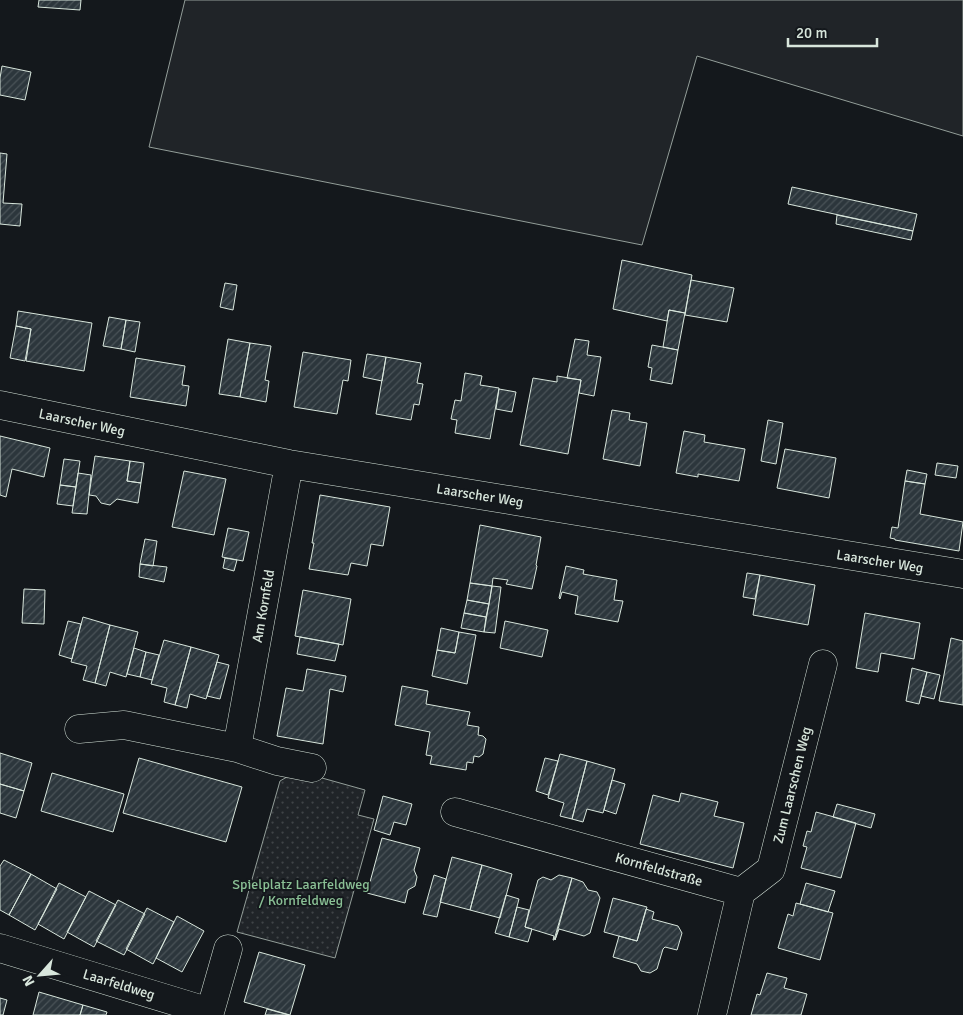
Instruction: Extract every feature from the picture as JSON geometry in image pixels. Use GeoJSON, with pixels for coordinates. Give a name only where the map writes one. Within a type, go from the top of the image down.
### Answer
{"type":"FeatureCollection","features":[{"type":"Feature","properties":{"kind":"street","name":"Laarscher Weg"},"geometry":{"type":"LineString","coordinates":[[0,405],[289,464],[963,574]]}},
{"type":"Feature","properties":{"kind":"street","name":"Am Kornfeld"},"geometry":{"type":"LineString","coordinates":[[237,748],[289,464]]}},
{"type":"Feature","properties":{"kind":"street","name":"Zum Laarschen Weg"},"geometry":{"type":"LineString","coordinates":[[741,892],[771,869],[823,664]]}},
{"type":"Feature","properties":{"kind":"street"},"geometry":{"type":"LineString","coordinates":[[79,729],[124,725],[237,748],[277,761],[312,768]]}},
{"type":"Feature","properties":{"kind":"street","name":"Kornfeldstraße"},"geometry":{"type":"LineString","coordinates":[[455,812],[741,892]]}},
{"type":"Feature","properties":{"kind":"street"},"geometry":{"type":"LineString","coordinates":[[712,1015],[741,892]]}},
{"type":"Feature","properties":{"kind":"street","name":"Laarfeldweg"},"geometry":{"type":"LineString","coordinates":[[0,948],[209,1013],[228,949]]}},
{"type":"Feature","properties":{"kind":"green space"},"geometry":{"type":"Polygon","coordinates":[[[185,0],[963,0],[963,136],[697,56],[642,245],[149,147],[185,0]]]}},
{"type":"Feature","properties":{"kind":"green space","name":"Spielplatz Laarfeldweg / Kornfeldweg"},"geometry":{"type":"Polygon","coordinates":[[[297,771],[365,790],[358,815],[374,819],[335,958],[237,932],[280,781],[297,771]]]}},
{"type":"Feature","properties":{"kind":"building"},"geometry":{"type":"Polygon","coordinates":[[[39,0],[81,0],[80,10],[38,7],[39,0]]]}},
{"type":"Feature","properties":{"kind":"building"},"geometry":{"type":"Polygon","coordinates":[[[2,66],[31,72],[25,100],[0,95],[2,66]]]}},
{"type":"Feature","properties":{"kind":"building"},"geometry":{"type":"Polygon","coordinates":[[[0,153],[7,154],[3,203],[22,204],[20,226],[0,224],[0,153]]]}},
{"type":"Feature","properties":{"kind":"building"},"geometry":{"type":"Polygon","coordinates":[[[792,187],[917,214],[913,231],[788,204],[792,187]]]}},
{"type":"Feature","properties":{"kind":"building"},"geometry":{"type":"Polygon","coordinates":[[[837,215],[913,231],[911,240],[836,224],[837,215]]]}},
{"type":"Feature","properties":{"kind":"building"},"geometry":{"type":"Polygon","coordinates":[[[622,260],[692,275],[685,313],[669,310],[667,321],[613,309],[622,260]]]}},
{"type":"Feature","properties":{"kind":"building"},"geometry":{"type":"Polygon","coordinates":[[[691,280],[734,288],[727,322],[685,315],[691,280]]]}},
{"type":"Feature","properties":{"kind":"building"},"geometry":{"type":"Polygon","coordinates":[[[225,283],[237,285],[233,310],[220,307],[225,283]]]}},
{"type":"Feature","properties":{"kind":"building"},"geometry":{"type":"Polygon","coordinates":[[[669,310],[685,313],[678,350],[663,347],[669,310]]]}},
{"type":"Feature","properties":{"kind":"building"},"geometry":{"type":"Polygon","coordinates":[[[18,311],[92,323],[84,371],[26,361],[31,329],[16,326],[18,311]]]}},
{"type":"Feature","properties":{"kind":"building"},"geometry":{"type":"Polygon","coordinates":[[[109,317],[126,320],[121,349],[103,346],[109,317]]]}},
{"type":"Feature","properties":{"kind":"building"},"geometry":{"type":"Polygon","coordinates":[[[126,320],[140,322],[135,352],[121,349],[126,320]]]}},
{"type":"Feature","properties":{"kind":"building"},"geometry":{"type":"Polygon","coordinates":[[[16,326],[31,329],[25,361],[10,358],[16,326]]]}},
{"type":"Feature","properties":{"kind":"building"},"geometry":{"type":"Polygon","coordinates":[[[228,339],[250,343],[240,397],[219,394],[228,339]]]}},
{"type":"Feature","properties":{"kind":"building"},"geometry":{"type":"Polygon","coordinates":[[[575,339],[589,341],[587,355],[601,357],[594,396],[579,393],[581,380],[567,378],[575,339]]]}},
{"type":"Feature","properties":{"kind":"building"},"geometry":{"type":"Polygon","coordinates":[[[250,343],[271,346],[265,380],[269,381],[266,402],[240,397],[250,343]]]}},
{"type":"Feature","properties":{"kind":"building"},"geometry":{"type":"Polygon","coordinates":[[[652,345],[678,350],[672,384],[650,380],[652,368],[648,367],[652,345]]]}},
{"type":"Feature","properties":{"kind":"building"},"geometry":{"type":"Polygon","coordinates":[[[303,352],[351,360],[348,381],[343,380],[337,414],[294,407],[303,352]]]}},
{"type":"Feature","properties":{"kind":"building"},"geometry":{"type":"Polygon","coordinates":[[[367,354],[386,357],[382,381],[363,377],[367,354]]]}},
{"type":"Feature","properties":{"kind":"building"},"geometry":{"type":"Polygon","coordinates":[[[386,357],[421,363],[417,383],[423,384],[419,405],[414,404],[411,420],[376,414],[386,357]]]}},
{"type":"Feature","properties":{"kind":"building"},"geometry":{"type":"Polygon","coordinates":[[[136,358],[185,366],[182,385],[189,386],[186,406],[130,397],[136,358]]]}},
{"type":"Feature","properties":{"kind":"building"},"geometry":{"type":"Polygon","coordinates":[[[465,373],[482,376],[480,385],[499,388],[490,439],[455,433],[457,420],[451,419],[455,400],[461,401],[465,373]]]}},
{"type":"Feature","properties":{"kind":"building"},"geometry":{"type":"Polygon","coordinates":[[[557,376],[581,380],[568,454],[520,445],[533,378],[557,382],[557,376]]]}},
{"type":"Feature","properties":{"kind":"building"},"geometry":{"type":"Polygon","coordinates":[[[499,389],[516,392],[512,412],[496,409],[499,389]]]}},
{"type":"Feature","properties":{"kind":"building"},"geometry":{"type":"Polygon","coordinates":[[[612,410],[630,413],[629,420],[647,423],[640,466],[603,459],[612,410]]]}},
{"type":"Feature","properties":{"kind":"building"},"geometry":{"type":"Polygon","coordinates":[[[768,420],[783,423],[776,464],[761,461],[768,420]]]}},
{"type":"Feature","properties":{"kind":"building"},"geometry":{"type":"Polygon","coordinates":[[[684,431],[705,435],[704,442],[745,449],[739,481],[698,474],[698,477],[676,473],[684,431]]]}},
{"type":"Feature","properties":{"kind":"building"},"geometry":{"type":"Polygon","coordinates":[[[0,436],[50,448],[44,477],[12,469],[6,497],[0,495],[0,436]]]}},
{"type":"Feature","properties":{"kind":"building"},"geometry":{"type":"Polygon","coordinates":[[[785,449],[836,458],[829,498],[777,488],[785,449]]]}},
{"type":"Feature","properties":{"kind":"building"},"geometry":{"type":"Polygon","coordinates":[[[95,456],[130,461],[127,481],[141,483],[138,503],[117,499],[110,505],[101,503],[96,496],[89,495],[95,456]]]}},
{"type":"Feature","properties":{"kind":"building"},"geometry":{"type":"Polygon","coordinates":[[[64,459],[80,461],[76,487],[60,485],[64,459]]]}},
{"type":"Feature","properties":{"kind":"building"},"geometry":{"type":"Polygon","coordinates":[[[130,461],[144,463],[141,483],[127,481],[130,461]]]}},
{"type":"Feature","properties":{"kind":"building"},"geometry":{"type":"Polygon","coordinates":[[[937,463],[958,466],[956,478],[935,475],[937,463]]]}},
{"type":"Feature","properties":{"kind":"building"},"geometry":{"type":"Polygon","coordinates":[[[907,470],[927,474],[925,484],[905,481],[907,470]]]}},
{"type":"Feature","properties":{"kind":"building"},"geometry":{"type":"Polygon","coordinates":[[[184,471],[226,479],[214,535],[172,527],[184,471]]]}},
{"type":"Feature","properties":{"kind":"building"},"geometry":{"type":"Polygon","coordinates":[[[78,473],[91,475],[87,514],[72,513],[78,473]]]}},
{"type":"Feature","properties":{"kind":"building"},"geometry":{"type":"Polygon","coordinates":[[[905,481],[925,484],[920,514],[963,522],[959,551],[890,538],[892,527],[898,528],[905,481]]]}},
{"type":"Feature","properties":{"kind":"building"},"geometry":{"type":"Polygon","coordinates":[[[60,485],[76,487],[73,506],[57,504],[60,485]]]}},
{"type":"Feature","properties":{"kind":"building"},"geometry":{"type":"Polygon","coordinates":[[[320,495],[390,507],[383,546],[371,544],[367,566],[351,563],[348,575],[309,569],[320,495]]]}},
{"type":"Feature","properties":{"kind":"building"},"geometry":{"type":"Polygon","coordinates":[[[480,525],[541,537],[532,589],[506,584],[508,580],[493,578],[492,586],[470,583],[480,525]]]}},
{"type":"Feature","properties":{"kind":"building"},"geometry":{"type":"Polygon","coordinates":[[[228,528],[249,532],[243,561],[222,557],[228,528]]]}},
{"type":"Feature","properties":{"kind":"building"},"geometry":{"type":"Polygon","coordinates":[[[145,539],[157,541],[153,566],[140,564],[145,539]]]}},
{"type":"Feature","properties":{"kind":"building"},"geometry":{"type":"Polygon","coordinates":[[[225,558],[237,560],[234,571],[223,568],[225,558]]]}},
{"type":"Feature","properties":{"kind":"building"},"geometry":{"type":"Polygon","coordinates":[[[140,564],[167,567],[164,582],[139,577],[140,564]]]}},
{"type":"Feature","properties":{"kind":"building"},"geometry":{"type":"Polygon","coordinates":[[[566,566],[584,570],[583,574],[617,580],[614,600],[623,601],[618,622],[575,614],[578,596],[562,592],[559,598],[566,566]]]}},
{"type":"Feature","properties":{"kind":"building"},"geometry":{"type":"Polygon","coordinates":[[[747,573],[760,575],[755,599],[743,597],[747,573]]]}},
{"type":"Feature","properties":{"kind":"building"},"geometry":{"type":"Polygon","coordinates":[[[760,575],[815,585],[808,625],[753,615],[760,575]]]}},
{"type":"Feature","properties":{"kind":"building"},"geometry":{"type":"Polygon","coordinates":[[[470,583],[492,586],[489,604],[467,600],[470,583]]]}},
{"type":"Feature","properties":{"kind":"building"},"geometry":{"type":"Polygon","coordinates":[[[492,586],[501,587],[495,633],[484,632],[492,586]]]}},
{"type":"Feature","properties":{"kind":"building"},"geometry":{"type":"Polygon","coordinates":[[[24,589],[45,590],[44,624],[22,623],[24,589]]]}},
{"type":"Feature","properties":{"kind":"building"},"geometry":{"type":"Polygon","coordinates":[[[303,590],[351,599],[343,645],[295,636],[303,590]]]}},
{"type":"Feature","properties":{"kind":"building"},"geometry":{"type":"Polygon","coordinates":[[[467,600],[489,604],[486,617],[464,613],[467,600]]]}},
{"type":"Feature","properties":{"kind":"building"},"geometry":{"type":"Polygon","coordinates":[[[464,613],[486,617],[484,632],[461,628],[464,613]]]}},
{"type":"Feature","properties":{"kind":"building"},"geometry":{"type":"Polygon","coordinates":[[[865,613],[920,623],[914,659],[881,653],[878,672],[856,668],[865,613]]]}},
{"type":"Feature","properties":{"kind":"building"},"geometry":{"type":"Polygon","coordinates":[[[83,617],[110,625],[95,683],[83,680],[87,666],[71,662],[83,617]]]}},
{"type":"Feature","properties":{"kind":"building"},"geometry":{"type":"Polygon","coordinates":[[[68,621],[81,624],[72,659],[59,655],[68,621]]]}},
{"type":"Feature","properties":{"kind":"building"},"geometry":{"type":"Polygon","coordinates":[[[505,621],[548,630],[542,657],[500,648],[505,621]]]}},
{"type":"Feature","properties":{"kind":"building"},"geometry":{"type":"Polygon","coordinates":[[[110,625],[138,632],[126,677],[110,672],[106,686],[95,683],[110,625]]]}},
{"type":"Feature","properties":{"kind":"building"},"geometry":{"type":"Polygon","coordinates":[[[441,628],[459,632],[455,653],[437,650],[441,628]]]}},
{"type":"Feature","properties":{"kind":"building"},"geometry":{"type":"Polygon","coordinates":[[[459,632],[476,635],[467,684],[432,676],[437,650],[455,653],[459,632]]]}},
{"type":"Feature","properties":{"kind":"building"},"geometry":{"type":"Polygon","coordinates":[[[300,637],[339,644],[335,661],[297,654],[300,637]]]}},
{"type":"Feature","properties":{"kind":"building"},"geometry":{"type":"Polygon","coordinates":[[[951,638],[963,641],[963,705],[939,701],[951,638]]]}},
{"type":"Feature","properties":{"kind":"building"},"geometry":{"type":"Polygon","coordinates":[[[164,640],[191,647],[175,705],[164,702],[167,688],[151,684],[164,640]]]}},
{"type":"Feature","properties":{"kind":"building"},"geometry":{"type":"Polygon","coordinates":[[[191,647],[219,655],[206,699],[190,694],[187,708],[175,705],[191,647]]]}},
{"type":"Feature","properties":{"kind":"building"},"geometry":{"type":"Polygon","coordinates":[[[134,648],[146,652],[140,677],[127,674],[134,648]]]}},
{"type":"Feature","properties":{"kind":"building"},"geometry":{"type":"Polygon","coordinates":[[[146,652],[159,655],[152,680],[140,677],[146,652]]]}},
{"type":"Feature","properties":{"kind":"building"},"geometry":{"type":"Polygon","coordinates":[[[217,662],[229,665],[220,699],[207,696],[217,662]]]}},
{"type":"Feature","properties":{"kind":"building"},"geometry":{"type":"Polygon","coordinates":[[[912,668],[927,672],[919,704],[906,701],[912,668]]]}},
{"type":"Feature","properties":{"kind":"building"},"geometry":{"type":"Polygon","coordinates":[[[307,669],[346,676],[343,692],[330,689],[323,744],[277,736],[286,688],[303,691],[307,669]]]}},
{"type":"Feature","properties":{"kind":"building"},"geometry":{"type":"Polygon","coordinates":[[[927,672],[940,675],[934,699],[921,696],[927,672]]]}},
{"type":"Feature","properties":{"kind":"building"},"geometry":{"type":"Polygon","coordinates":[[[402,686],[428,691],[426,704],[470,712],[467,725],[479,727],[478,735],[486,739],[483,754],[479,757],[474,756],[473,763],[467,762],[466,770],[430,764],[432,756],[426,755],[430,732],[395,725],[402,686]]]}},
{"type":"Feature","properties":{"kind":"building"},"geometry":{"type":"Polygon","coordinates":[[[0,753],[32,763],[24,791],[0,784],[0,753]]]}},
{"type":"Feature","properties":{"kind":"building"},"geometry":{"type":"Polygon","coordinates":[[[560,754],[587,761],[572,819],[560,816],[564,803],[548,798],[560,754]]]}},
{"type":"Feature","properties":{"kind":"building"},"geometry":{"type":"Polygon","coordinates":[[[139,758],[242,787],[226,842],[123,813],[139,758]]]}},
{"type":"Feature","properties":{"kind":"building"},"geometry":{"type":"Polygon","coordinates":[[[545,758],[558,761],[548,795],[536,791],[545,758]]]}},
{"type":"Feature","properties":{"kind":"building"},"geometry":{"type":"Polygon","coordinates":[[[587,761],[615,769],[603,813],[587,809],[583,822],[572,819],[587,761]]]}},
{"type":"Feature","properties":{"kind":"building"},"geometry":{"type":"Polygon","coordinates":[[[52,773],[124,794],[113,832],[41,811],[52,773]]]}},
{"type":"Feature","properties":{"kind":"building"},"geometry":{"type":"Polygon","coordinates":[[[612,780],[625,784],[616,814],[604,810],[612,780]]]}},
{"type":"Feature","properties":{"kind":"building"},"geometry":{"type":"Polygon","coordinates":[[[0,784],[24,791],[16,818],[0,813],[0,784]]]}},
{"type":"Feature","properties":{"kind":"building"},"geometry":{"type":"Polygon","coordinates":[[[681,793],[718,802],[714,816],[744,823],[733,868],[640,844],[653,795],[679,802],[681,793]]]}},
{"type":"Feature","properties":{"kind":"building"},"geometry":{"type":"Polygon","coordinates":[[[383,796],[412,804],[406,825],[394,822],[390,835],[374,830],[383,796]]]}},
{"type":"Feature","properties":{"kind":"building"},"geometry":{"type":"Polygon","coordinates":[[[837,804],[875,814],[871,828],[833,817],[837,804]]]}},
{"type":"Feature","properties":{"kind":"building"},"geometry":{"type":"Polygon","coordinates":[[[816,812],[856,823],[841,878],[801,868],[807,847],[803,846],[807,831],[811,832],[816,812]]]}},
{"type":"Feature","properties":{"kind":"building"},"geometry":{"type":"Polygon","coordinates":[[[382,838],[420,848],[414,870],[417,877],[415,886],[408,890],[405,903],[367,893],[382,838]]]}},
{"type":"Feature","properties":{"kind":"building"},"geometry":{"type":"Polygon","coordinates":[[[452,857],[482,865],[470,910],[440,902],[452,857]]]}},
{"type":"Feature","properties":{"kind":"building"},"geometry":{"type":"Polygon","coordinates":[[[4,860],[31,874],[9,915],[0,910],[0,866],[4,860]]]}},
{"type":"Feature","properties":{"kind":"building"},"geometry":{"type":"Polygon","coordinates":[[[482,865],[512,874],[500,918],[470,910],[482,865]]]}},
{"type":"Feature","properties":{"kind":"building"},"geometry":{"type":"Polygon","coordinates":[[[31,874],[57,889],[35,930],[9,915],[31,874]]]}},
{"type":"Feature","properties":{"kind":"building"},"geometry":{"type":"Polygon","coordinates":[[[434,875],[446,879],[437,917],[423,914],[434,875]]]}},
{"type":"Feature","properties":{"kind":"building"},"geometry":{"type":"Polygon","coordinates":[[[559,875],[572,878],[553,940],[554,936],[525,927],[538,880],[543,877],[551,880],[559,875]]]}},
{"type":"Feature","properties":{"kind":"building"},"geometry":{"type":"Polygon","coordinates":[[[572,878],[583,882],[588,890],[597,892],[600,898],[590,933],[584,936],[559,929],[555,940],[572,878]]]}},
{"type":"Feature","properties":{"kind":"building"},"geometry":{"type":"Polygon","coordinates":[[[59,883],[86,897],[64,939],[38,924],[59,883]]]}},
{"type":"Feature","properties":{"kind":"building"},"geometry":{"type":"Polygon","coordinates":[[[806,883],[835,891],[828,912],[800,904],[806,883]]]}},
{"type":"Feature","properties":{"kind":"building"},"geometry":{"type":"Polygon","coordinates":[[[89,891],[116,905],[94,947],[67,932],[89,891]]]}},
{"type":"Feature","properties":{"kind":"building"},"geometry":{"type":"Polygon","coordinates":[[[506,895],[519,899],[509,937],[495,933],[506,895]]]}},
{"type":"Feature","properties":{"kind":"building"},"geometry":{"type":"Polygon","coordinates":[[[613,898],[647,907],[637,941],[604,932],[613,898]]]}},
{"type":"Feature","properties":{"kind":"building"},"geometry":{"type":"Polygon","coordinates":[[[118,900],[145,914],[124,955],[96,941],[118,900]]]}},
{"type":"Feature","properties":{"kind":"building"},"geometry":{"type":"Polygon","coordinates":[[[796,903],[833,913],[820,960],[778,948],[788,914],[793,916],[796,903]]]}},
{"type":"Feature","properties":{"kind":"building"},"geometry":{"type":"Polygon","coordinates":[[[517,907],[529,910],[525,927],[532,929],[528,942],[509,937],[517,907]]]}},
{"type":"Feature","properties":{"kind":"building"},"geometry":{"type":"Polygon","coordinates":[[[147,908],[174,922],[153,964],[126,949],[147,908]]]}},
{"type":"Feature","properties":{"kind":"building"},"geometry":{"type":"Polygon","coordinates":[[[646,909],[654,912],[652,919],[678,926],[682,933],[677,950],[665,947],[657,969],[650,973],[641,971],[637,964],[613,957],[619,936],[637,941],[646,909]]]}},
{"type":"Feature","properties":{"kind":"building"},"geometry":{"type":"Polygon","coordinates":[[[177,916],[204,931],[182,972],[156,958],[177,916]]]}},
{"type":"Feature","properties":{"kind":"building"},"geometry":{"type":"Polygon","coordinates":[[[259,952],[305,965],[290,1015],[244,1002],[259,952]]]}},
{"type":"Feature","properties":{"kind":"building"},"geometry":{"type":"Polygon","coordinates":[[[767,973],[787,978],[784,988],[807,994],[801,1015],[751,1015],[757,994],[760,995],[767,973]]]}},
{"type":"Feature","properties":{"kind":"building"},"geometry":{"type":"Polygon","coordinates":[[[39,992],[83,1005],[80,1015],[33,1015],[39,992]]]}},
{"type":"Feature","properties":{"kind":"building"},"geometry":{"type":"Polygon","coordinates":[[[0,998],[7,1000],[3,1015],[0,1015],[0,998]]]}},
{"type":"Feature","properties":{"kind":"building"},"geometry":{"type":"Polygon","coordinates":[[[83,1005],[107,1012],[106,1015],[80,1015],[83,1005]]]}},
{"type":"Feature","properties":{"kind":"building"},"geometry":{"type":"Polygon","coordinates":[[[267,1009],[289,1015],[265,1015],[267,1009]]]}}]}
